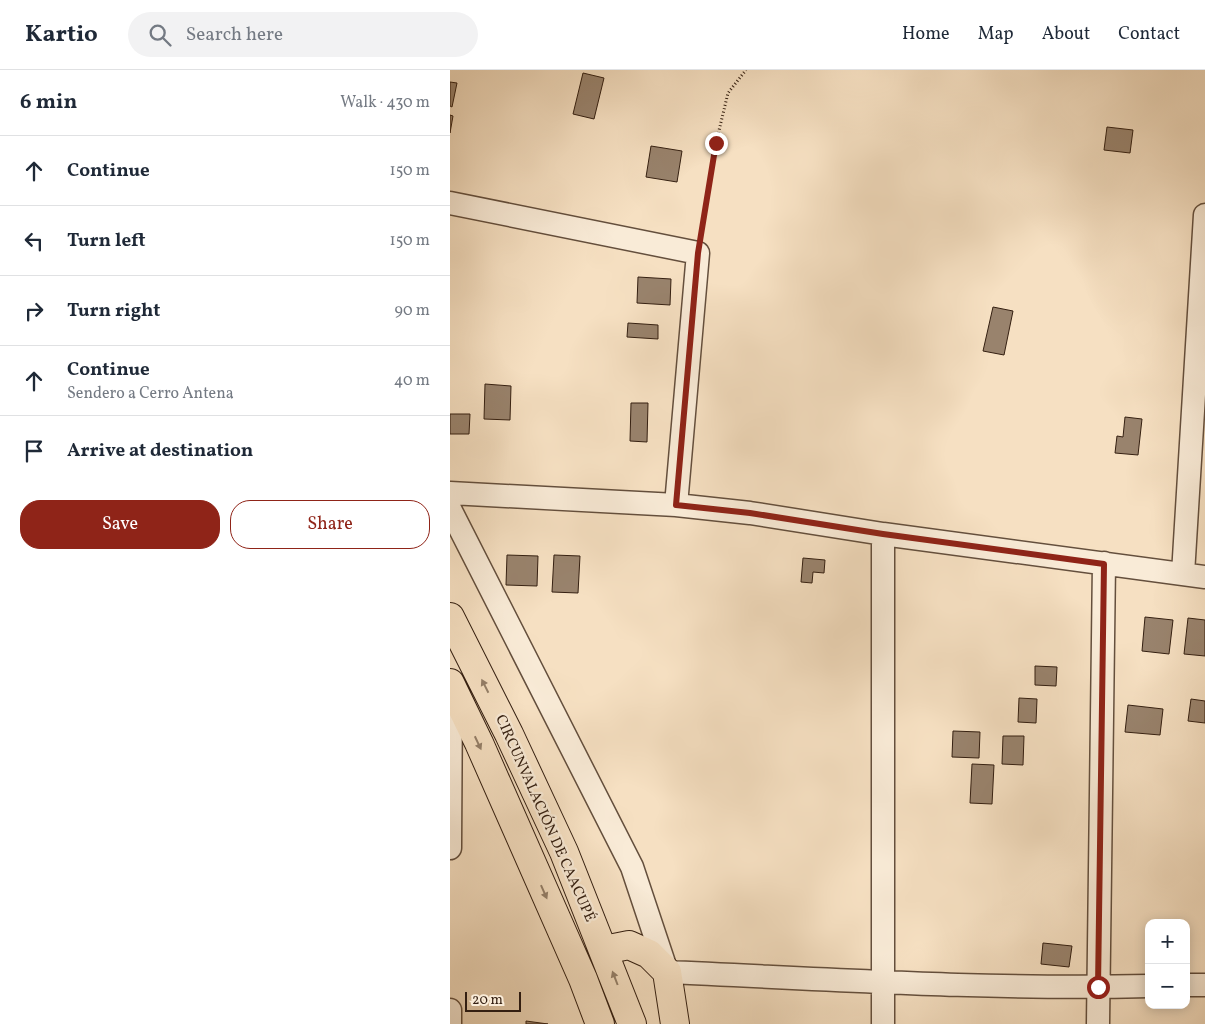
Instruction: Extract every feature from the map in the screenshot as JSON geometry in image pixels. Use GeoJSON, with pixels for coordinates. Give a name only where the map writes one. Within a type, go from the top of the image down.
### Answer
{"type":"FeatureCollection","features":[{"type":"Feature","properties":{"kind":"highway","name":"CIRCUNVALACIÓN DE CAACUPÉ"},"geometry":{"type":"LineString","coordinates":[[450,617],[509,734],[564,852],[632,1024]]}},
{"type":"Feature","properties":{"kind":"highway","name":"CIRCUNVALACIÓN DE CAACUPÉ"},"geometry":{"type":"LineString","coordinates":[[451,684],[583,979],[600,1024]]}},
{"type":"Feature","properties":{"kind":"highway"},"geometry":{"type":"LineString","coordinates":[[604,950],[629,945],[649,954],[667,972],[675,1024]]}},
{"type":"Feature","properties":{"kind":"street"},"geometry":{"type":"LineString","coordinates":[[450,203],[698,253],[676,505]]}},
{"type":"Feature","properties":{"kind":"street"},"geometry":{"type":"LineString","coordinates":[[450,493],[676,505],[750,513],[883,534],[1194,576],[1205,215]]}},
{"type":"Feature","properties":{"kind":"street"},"geometry":{"type":"LineString","coordinates":[[450,509],[632,867],[667,972],[882,982],[1098,987],[1145,986]]}},
{"type":"Feature","properties":{"kind":"street"},"geometry":{"type":"LineString","coordinates":[[883,534],[883,1024]]}},
{"type":"Feature","properties":{"kind":"street"},"geometry":{"type":"LineString","coordinates":[[1098,1024],[1104,564]]}},
{"type":"Feature","properties":{"kind":"street"},"geometry":{"type":"LineString","coordinates":[[450,848],[451,684]]}},
{"type":"Feature","properties":{"kind":"street"},"geometry":{"type":"LineString","coordinates":[[1190,985],[1205,985]]}},
{"type":"Feature","properties":{"kind":"street"},"geometry":{"type":"LineString","coordinates":[[450,1010],[450,1024]]}},
{"type":"Feature","properties":{"kind":"path"},"geometry":{"type":"LineString","coordinates":[[698,253],[716,143],[728,93],[746,70]]}},
{"type":"Feature","properties":{"kind":"building"},"geometry":{"type":"Polygon","coordinates":[[[583,73],[604,78],[594,119],[573,114],[583,73]]]}},
{"type":"Feature","properties":{"kind":"building"},"geometry":{"type":"Polygon","coordinates":[[[450,82],[457,83],[452,107],[450,106],[450,82]]]}},
{"type":"Feature","properties":{"kind":"building"},"geometry":{"type":"Polygon","coordinates":[[[450,115],[453,116],[450,133],[450,115]]]}},
{"type":"Feature","properties":{"kind":"building"},"geometry":{"type":"Polygon","coordinates":[[[1107,127],[1133,130],[1130,153],[1104,150],[1107,127]]]}},
{"type":"Feature","properties":{"kind":"building"},"geometry":{"type":"Polygon","coordinates":[[[651,146],[682,151],[677,182],[646,177],[651,146]]]}},
{"type":"Feature","properties":{"kind":"building"},"geometry":{"type":"Polygon","coordinates":[[[638,277],[671,279],[670,305],[637,303],[638,277]]]}},
{"type":"Feature","properties":{"kind":"building"},"geometry":{"type":"Polygon","coordinates":[[[993,307],[1013,311],[1004,355],[983,351],[993,307]]]}},
{"type":"Feature","properties":{"kind":"building"},"geometry":{"type":"Polygon","coordinates":[[[628,323],[658,325],[658,339],[627,337],[628,323]]]}},
{"type":"Feature","properties":{"kind":"building"},"geometry":{"type":"Polygon","coordinates":[[[485,384],[511,386],[510,420],[484,419],[485,384]]]}},
{"type":"Feature","properties":{"kind":"building"},"geometry":{"type":"Polygon","coordinates":[[[631,403],[648,403],[647,442],[630,441],[631,403]]]}},
{"type":"Feature","properties":{"kind":"building"},"geometry":{"type":"Polygon","coordinates":[[[450,414],[470,414],[469,434],[450,434],[450,414]]]}},
{"type":"Feature","properties":{"kind":"building"},"geometry":{"type":"Polygon","coordinates":[[[1125,417],[1142,419],[1138,455],[1115,453],[1117,436],[1123,437],[1125,417]]]}},
{"type":"Feature","properties":{"kind":"building"},"geometry":{"type":"Polygon","coordinates":[[[507,555],[538,556],[537,586],[506,585],[507,555]]]}},
{"type":"Feature","properties":{"kind":"building"},"geometry":{"type":"Polygon","coordinates":[[[554,555],[580,556],[578,593],[552,592],[554,555]]]}},
{"type":"Feature","properties":{"kind":"building"},"geometry":{"type":"Polygon","coordinates":[[[803,558],[825,560],[824,573],[813,572],[812,583],[801,582],[803,558]]]}},
{"type":"Feature","properties":{"kind":"building"},"geometry":{"type":"Polygon","coordinates":[[[1145,617],[1173,620],[1169,654],[1142,651],[1145,617]]]}},
{"type":"Feature","properties":{"kind":"building"},"geometry":{"type":"Polygon","coordinates":[[[1188,618],[1205,620],[1205,656],[1184,654],[1188,618]]]}},
{"type":"Feature","properties":{"kind":"building"},"geometry":{"type":"Polygon","coordinates":[[[1035,666],[1057,667],[1056,686],[1035,685],[1035,666]]]}},
{"type":"Feature","properties":{"kind":"building"},"geometry":{"type":"Polygon","coordinates":[[[1019,698],[1037,699],[1036,723],[1018,722],[1019,698]]]}},
{"type":"Feature","properties":{"kind":"building"},"geometry":{"type":"Polygon","coordinates":[[[1191,699],[1205,701],[1205,723],[1188,721],[1191,699]]]}},
{"type":"Feature","properties":{"kind":"building"},"geometry":{"type":"Polygon","coordinates":[[[1128,705],[1163,709],[1160,735],[1125,732],[1128,705]]]}},
{"type":"Feature","properties":{"kind":"building"},"geometry":{"type":"Polygon","coordinates":[[[953,731],[980,732],[979,758],[952,757],[953,731]]]}},
{"type":"Feature","properties":{"kind":"building"},"geometry":{"type":"Polygon","coordinates":[[[1003,736],[1024,736],[1023,765],[1002,764],[1003,736]]]}},
{"type":"Feature","properties":{"kind":"building"},"geometry":{"type":"Polygon","coordinates":[[[972,764],[994,765],[992,804],[970,803],[972,764]]]}},
{"type":"Feature","properties":{"kind":"building"},"geometry":{"type":"Polygon","coordinates":[[[1043,943],[1072,946],[1069,967],[1041,964],[1043,943]]]}},
{"type":"Feature","properties":{"kind":"building"},"geometry":{"type":"Polygon","coordinates":[[[526,1021],[548,1024],[526,1024],[526,1021]]]}},
{"type":"Feature","properties":{"kind":"route"},"geometry":{"type":"LineString","coordinates":[[716,143],[698,253],[676,505],[750,513],[883,534],[1104,564],[1098,987]]}}]}
